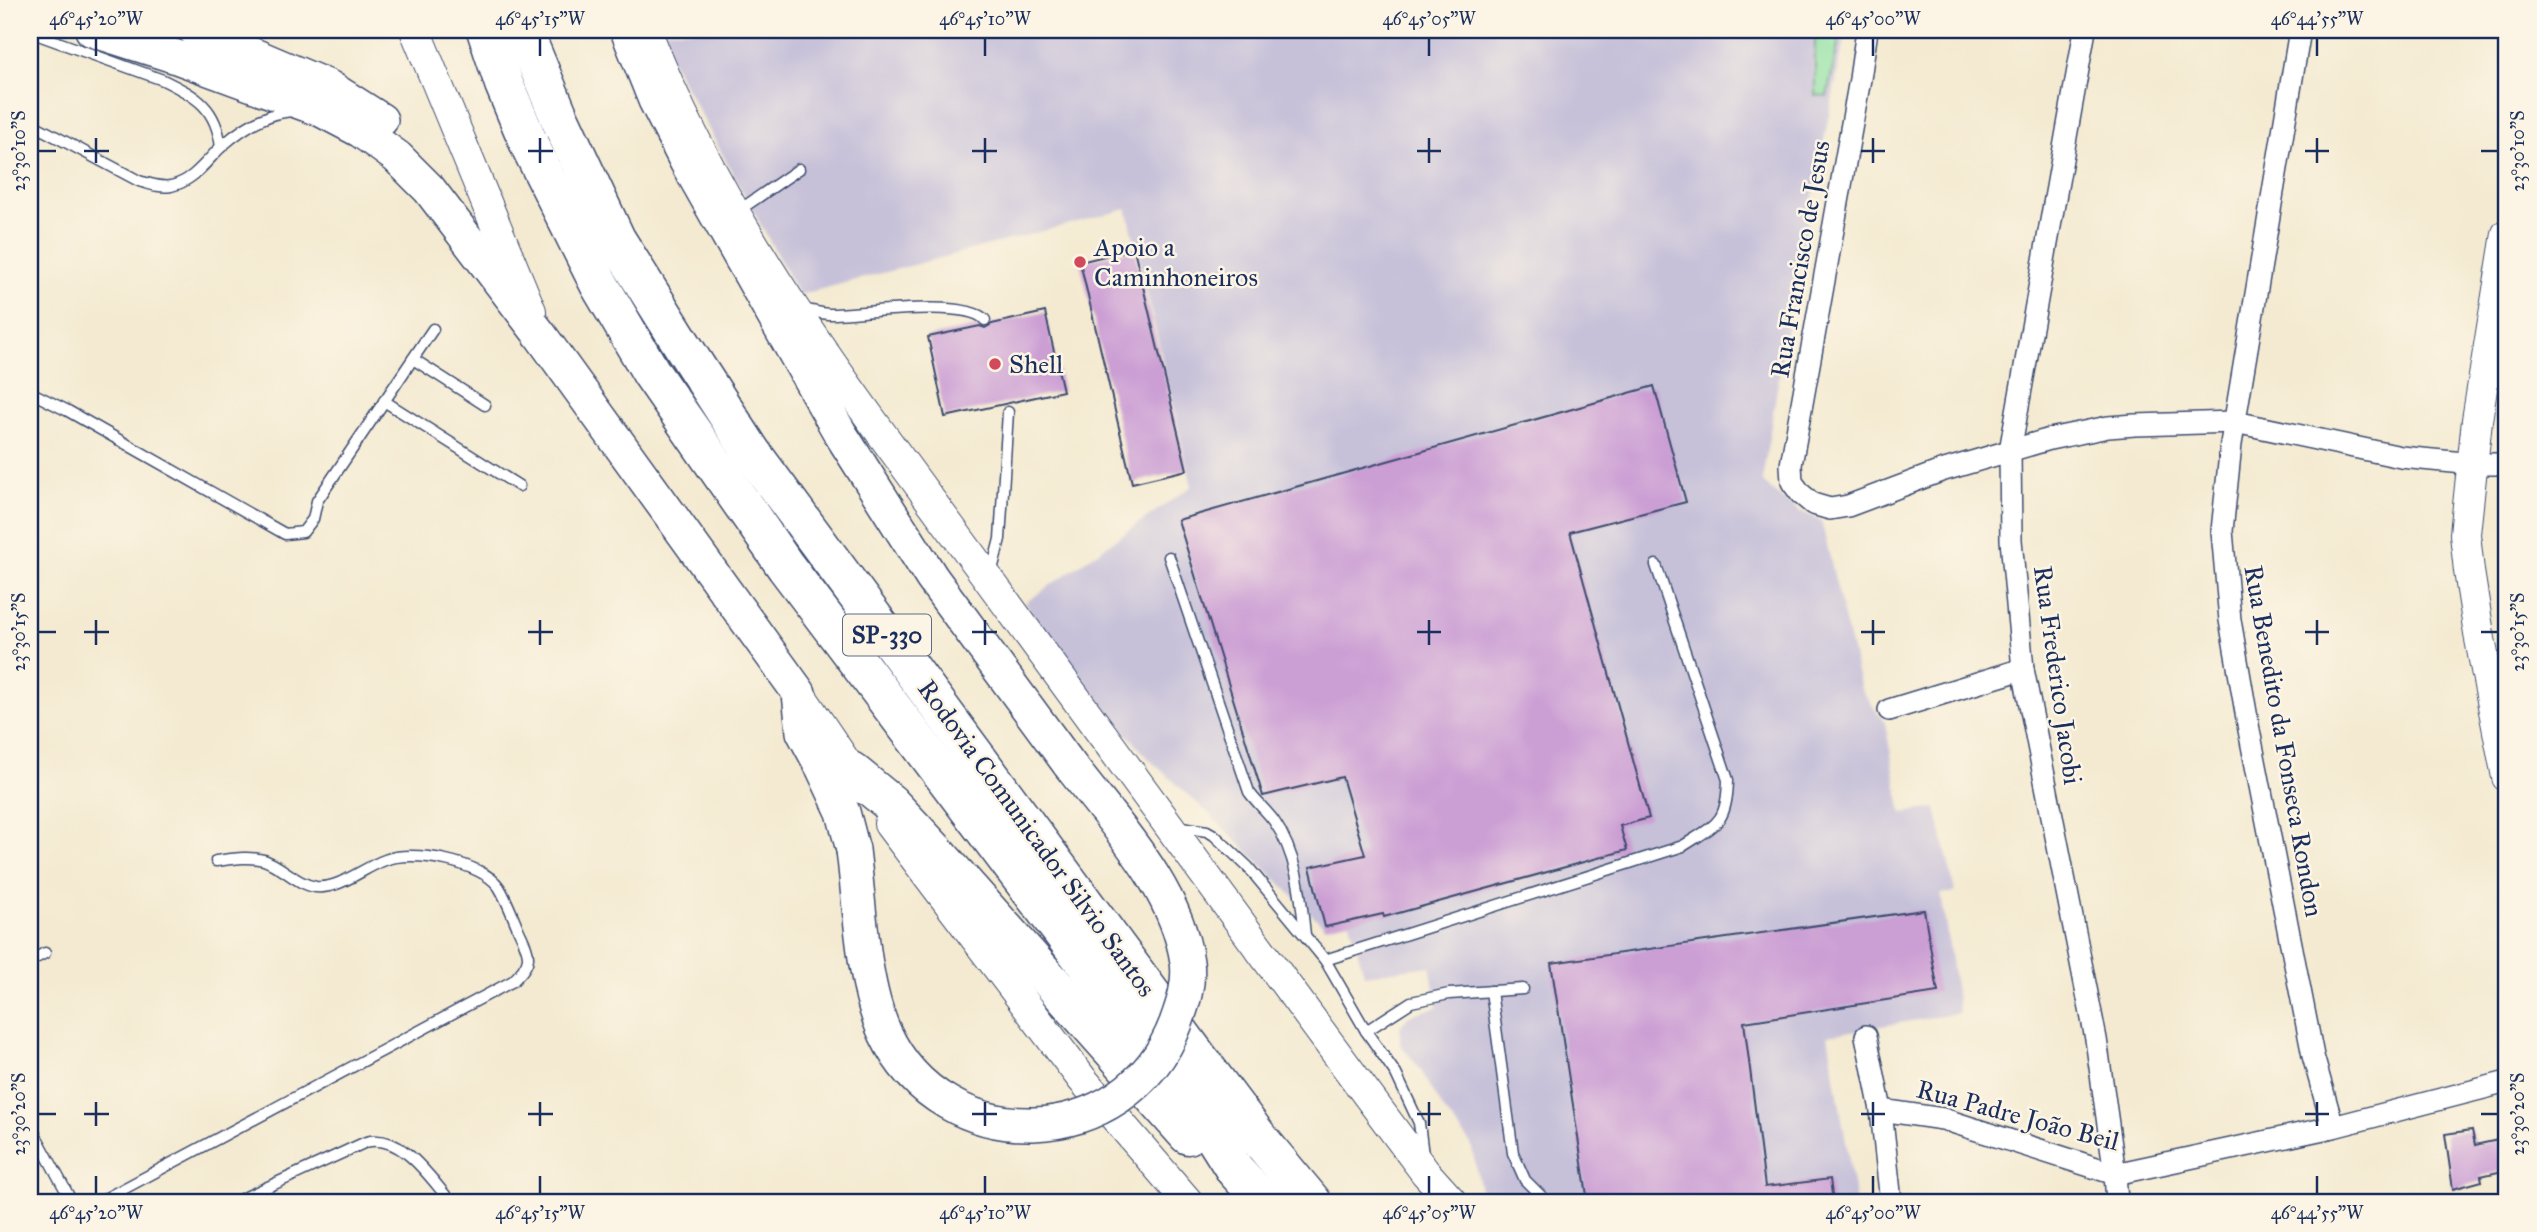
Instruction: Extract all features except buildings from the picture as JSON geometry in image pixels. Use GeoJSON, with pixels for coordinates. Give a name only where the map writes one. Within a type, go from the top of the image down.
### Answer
{"type":"FeatureCollection","features":[{"type":"Feature","properties":{"kind":"highway","name":"Rodovia Comunicador Silvio Santos"},"geometry":{"type":"LineString","coordinates":[[486,30],[530,146],[598,284],[652,374],[786,567],[1201,1116],[1235,1170],[1264,1202]]}},
{"type":"Feature","properties":{"kind":"highway","name":"Rodovia Comunicador Silvio Santos"},"geometry":{"type":"LineString","coordinates":[[523,30],[560,119],[616,239],[752,453],[1257,1136],[1312,1202]]}},
{"type":"Feature","properties":{"kind":"highway"},"geometry":{"type":"LineString","coordinates":[[851,771],[890,803],[933,849],[1185,1134],[1235,1170]]}},
{"type":"Feature","properties":{"kind":"main road"},"geometry":{"type":"LineString","coordinates":[[92,30],[174,56],[321,110],[361,131],[397,157],[429,189],[541,336],[799,693],[884,818],[1082,1079],[1188,1202]]}},
{"type":"Feature","properties":{"kind":"main road"},"geometry":{"type":"LineString","coordinates":[[195,30],[329,87],[362,106],[400,135],[427,163],[449,194],[471,230],[490,270]]}},
{"type":"Feature","properties":{"kind":"main road"},"geometry":{"type":"LineString","coordinates":[[415,30],[541,336]]}},
{"type":"Feature","properties":{"kind":"main road"},"geometry":{"type":"LineString","coordinates":[[627,30],[655,100],[687,163],[840,433],[932,578],[1150,872],[1180,928],[1188,964],[1185,999],[1167,1046],[1137,1083],[1078,1118],[1038,1125],[988,1120],[963,1111],[924,1086],[902,1062],[884,1032],[868,978],[853,850],[843,812],[803,732],[799,693]]}},
{"type":"Feature","properties":{"kind":"main road"},"geometry":{"type":"LineString","coordinates":[[646,30],[659,65],[734,213],[792,307],[882,435],[1167,825],[1425,1172],[1452,1202]]}},
{"type":"Feature","properties":{"kind":"main road"},"geometry":{"type":"LineString","coordinates":[[2507,234],[2477,419],[2465,534],[2469,571],[2507,777]]}},
{"type":"Feature","properties":{"kind":"street","name":"Rua Francisco de Jesus"},"geometry":{"type":"LineString","coordinates":[[1867,30],[1791,465],[1792,482],[1801,495],[1813,504],[1830,509],[1848,506],[1941,471],[2010,451]]}},
{"type":"Feature","properties":{"kind":"street","name":"Rua Frederico Jacobi"},"geometry":{"type":"LineString","coordinates":[[2085,30],[2010,451],[2011,540],[2023,669],[2096,1039],[2117,1202]]}},
{"type":"Feature","properties":{"kind":"street","name":"Rua Benedito da Fonseca Rondon"},"geometry":{"type":"LineString","coordinates":[[2300,30],[2235,422],[2222,531],[2230,620],[2249,730],[2313,1056],[2333,1127]]}},
{"type":"Feature","properties":{"kind":"street"},"geometry":{"type":"LineString","coordinates":[[2010,451],[2050,439],[2108,427],[2235,422],[2401,457],[2474,464],[2507,464]]}},
{"type":"Feature","properties":{"kind":"street"},"geometry":{"type":"LineString","coordinates":[[1889,710],[2023,669]]}},
{"type":"Feature","properties":{"kind":"street"},"geometry":{"type":"LineString","coordinates":[[1866,1036],[1881,1110],[1891,1202]]}},
{"type":"Feature","properties":{"kind":"street","name":"Rua Padre João Beil"},"geometry":{"type":"LineString","coordinates":[[1881,1110],[1943,1119],[2115,1174],[2333,1127],[2507,1083]]}},
{"type":"Feature","properties":{"kind":"lane"},"geometry":{"type":"LineString","coordinates":[[30,32],[184,90],[203,103],[213,117],[221,147]]}},
{"type":"Feature","properties":{"kind":"lane"},"geometry":{"type":"LineString","coordinates":[[30,123],[139,181],[172,186],[199,171],[221,147],[265,118],[287,111],[321,110]]}},
{"type":"Feature","properties":{"kind":"lane"},"geometry":{"type":"LineString","coordinates":[[734,213],[799,169]]}},
{"type":"Feature","properties":{"kind":"lane"},"geometry":{"type":"LineString","coordinates":[[792,307],[832,314],[884,310],[953,310],[976,313],[985,320]]}},
{"type":"Feature","properties":{"kind":"lane"},"geometry":{"type":"LineString","coordinates":[[30,392],[285,534],[303,532],[313,519],[317,501],[433,329]]}},
{"type":"Feature","properties":{"kind":"lane"},"geometry":{"type":"LineString","coordinates":[[413,359],[485,405]]}},
{"type":"Feature","properties":{"kind":"lane"},"geometry":{"type":"LineString","coordinates":[[384,401],[519,486]]}},
{"type":"Feature","properties":{"kind":"lane"},"geometry":{"type":"LineString","coordinates":[[989,580],[1000,538],[1008,412]]}},
{"type":"Feature","properties":{"kind":"lane"},"geometry":{"type":"LineString","coordinates":[[1169,557],[1249,792],[1272,819],[1287,844],[1299,886],[1305,934]]}},
{"type":"Feature","properties":{"kind":"lane"},"geometry":{"type":"LineString","coordinates":[[1325,960],[1683,846],[1716,825],[1727,807],[1728,779],[1656,565]]}},
{"type":"Feature","properties":{"kind":"lane"},"geometry":{"type":"LineString","coordinates":[[1167,825],[1207,831],[1214,835],[1248,867],[1325,960],[1366,1031],[1396,1074],[1419,1123],[1425,1172]]}},
{"type":"Feature","properties":{"kind":"lane"},"geometry":{"type":"LineString","coordinates":[[99,1202],[513,981],[526,968],[530,954],[498,886],[487,876],[466,866],[418,855],[399,856],[338,883],[318,887],[303,883],[265,861],[241,857],[216,861]]}},
{"type":"Feature","properties":{"kind":"lane"},"geometry":{"type":"LineString","coordinates":[[30,961],[45,953]]}},
{"type":"Feature","properties":{"kind":"lane"},"geometry":{"type":"LineString","coordinates":[[1366,1031],[1411,1002],[1449,994],[1524,989]]}},
{"type":"Feature","properties":{"kind":"lane"},"geometry":{"type":"LineString","coordinates":[[1490,991],[1513,1153],[1525,1180],[1547,1202]]}},
{"type":"Feature","properties":{"kind":"lane"},"geometry":{"type":"LineString","coordinates":[[30,1125],[72,1202]]}},
{"type":"Feature","properties":{"kind":"lane"},"geometry":{"type":"LineString","coordinates":[[234,1202],[377,1139],[394,1144],[421,1168],[451,1202]]}},
{"type":"Feature","properties":{"kind":"shaded area"},"geometry":{"type":"Polygon","coordinates":[[[662,30],[1846,30],[1787,327],[1762,481],[1799,511],[1821,520],[1861,689],[1885,723],[1902,813],[1936,808],[1955,892],[1941,894],[1959,1013],[1828,1035],[1856,1202],[1483,1200],[1471,1144],[1444,1110],[1420,1069],[1400,1044],[1400,1026],[1410,1015],[1437,1007],[1430,966],[1364,975],[1350,922],[1325,927],[1150,760],[1116,722],[1025,603],[1192,486],[1127,209],[799,295],[668,54],[662,30]]]}},
{"type":"Feature","properties":{"kind":"green space"},"geometry":{"type":"Polygon","coordinates":[[[1815,30],[1841,30],[1827,96],[1815,95],[1815,30]]]}},
{"type":"Feature","properties":{"kind":"place","name":"Apoio a Caminhoneiros"},"geometry":{"type":"Point","coordinates":[1080,262]}},
{"type":"Feature","properties":{"kind":"place","name":"Shell"},"geometry":{"type":"Point","coordinates":[995,364]}}]}
